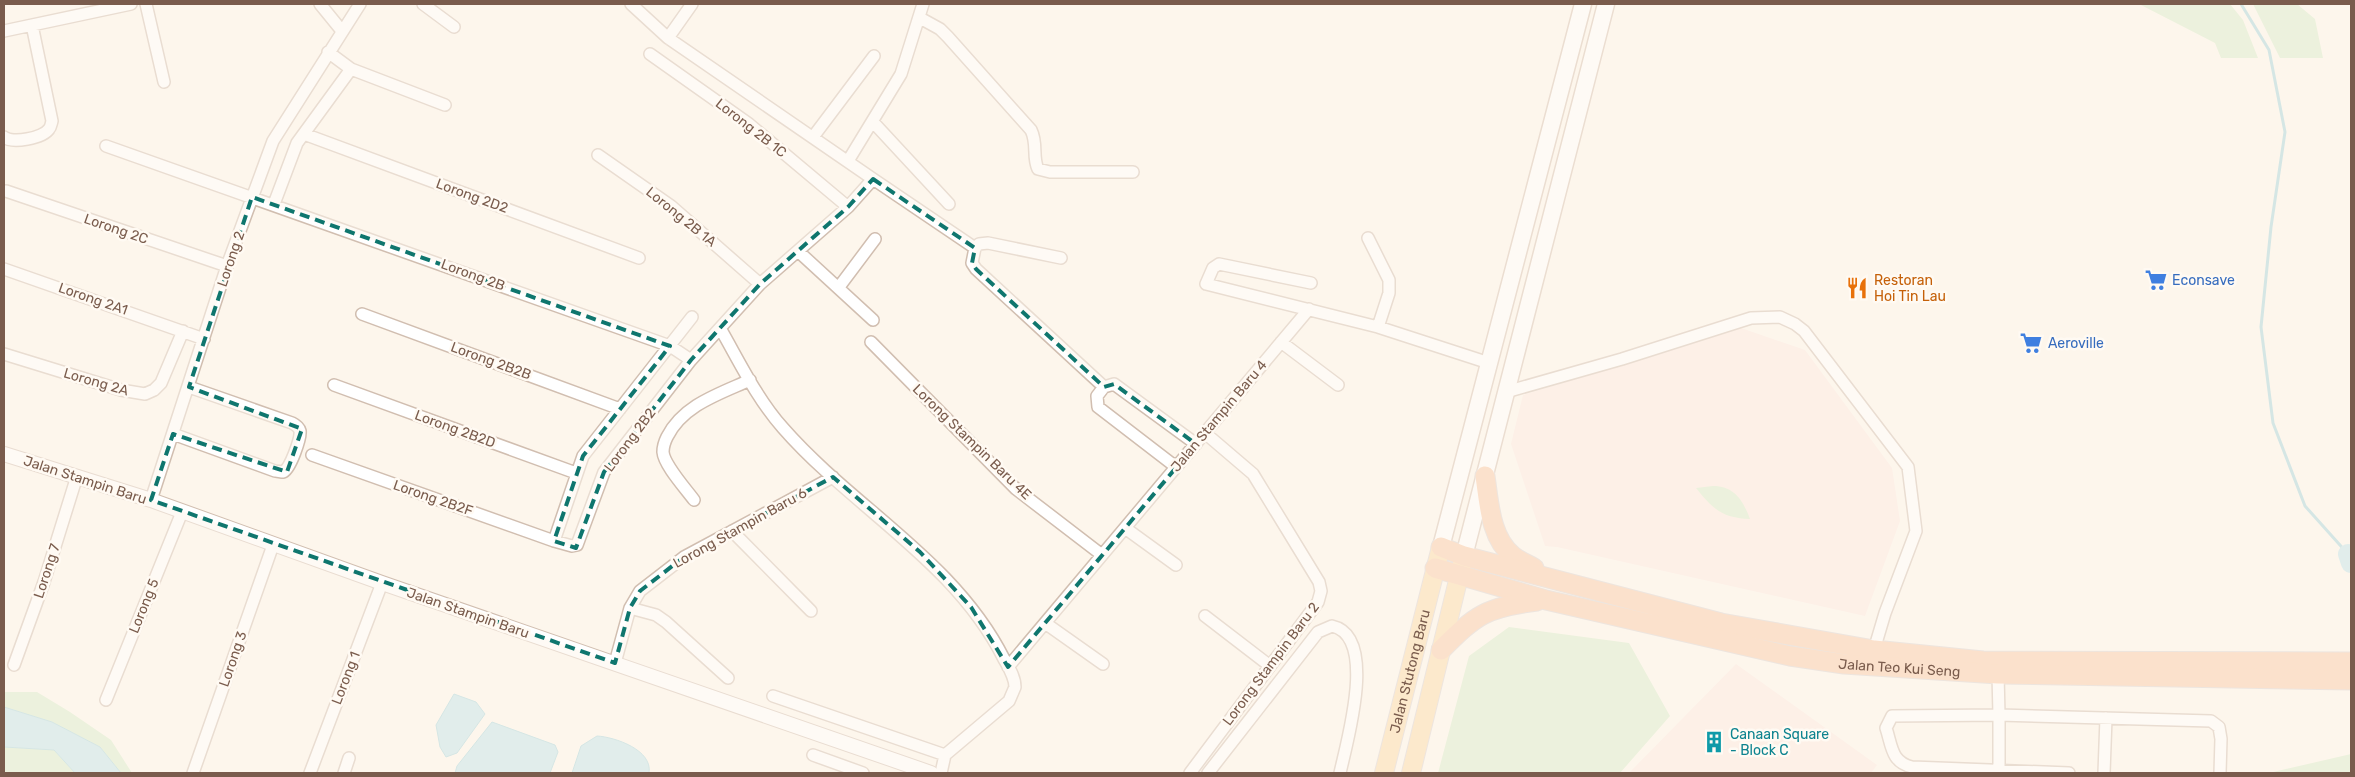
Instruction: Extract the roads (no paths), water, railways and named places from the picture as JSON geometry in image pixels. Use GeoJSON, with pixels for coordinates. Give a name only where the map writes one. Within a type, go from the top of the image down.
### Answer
{"type":"FeatureCollection","features":[{"type":"Feature","properties":{"kind":"highway"},"geometry":{"type":"LineString","coordinates":[[1485,476],[1493,523],[1502,544],[1513,556],[1553,579]]}},
{"type":"Feature","properties":{"kind":"highway"},"geometry":{"type":"LineString","coordinates":[[1441,548],[1464,556]]}},
{"type":"Feature","properties":{"kind":"highway","name":"Jalan Teo Kui Seng"},"geometry":{"type":"LineString","coordinates":[[1464,556],[1721,623],[1874,650],[1983,661],[2277,670],[2351,680]]}},
{"type":"Feature","properties":{"kind":"highway"},"geometry":{"type":"LineString","coordinates":[[1435,568],[1460,575]]}},
{"type":"Feature","properties":{"kind":"highway","name":"Jalan Teo Kui Seng"},"geometry":{"type":"LineString","coordinates":[[1460,575],[1546,600],[1790,656],[1881,667],[1998,674],[2277,670],[2351,662]]}},
{"type":"Feature","properties":{"kind":"highway"},"geometry":{"type":"LineString","coordinates":[[1441,650],[1472,620],[1487,611],[1510,605],[1546,600]]}},
{"type":"Feature","properties":{"kind":"main road"},"geometry":{"type":"LineString","coordinates":[[1441,548],[1583,4]]}},
{"type":"Feature","properties":{"kind":"main road"},"geometry":{"type":"LineString","coordinates":[[1464,556],[1606,4]]}},
{"type":"Feature","properties":{"kind":"main road","name":"Jalan Stutong Baru"},"geometry":{"type":"LineString","coordinates":[[1384,773],[1441,548]]}},
{"type":"Feature","properties":{"kind":"main road","name":"Jalan Stutong Baru"},"geometry":{"type":"LineString","coordinates":[[1411,773],[1464,556]]}},
{"type":"Feature","properties":{"kind":"street"},"geometry":{"type":"LineString","coordinates":[[4,31],[130,4]]}},
{"type":"Feature","properties":{"kind":"street"},"geometry":{"type":"LineString","coordinates":[[146,4],[164,82]]}},
{"type":"Feature","properties":{"kind":"street"},"geometry":{"type":"LineString","coordinates":[[320,4],[342,31]]}},
{"type":"Feature","properties":{"kind":"street","name":"Lorong 2"},"geometry":{"type":"LineString","coordinates":[[151,500],[227,266],[273,141],[360,4]]}},
{"type":"Feature","properties":{"kind":"street"},"geometry":{"type":"LineString","coordinates":[[423,4],[454,27]]}},
{"type":"Feature","properties":{"kind":"street"},"geometry":{"type":"LineString","coordinates":[[631,4],[668,38],[974,248]]}},
{"type":"Feature","properties":{"kind":"street"},"geometry":{"type":"LineString","coordinates":[[668,38],[692,4]]}},
{"type":"Feature","properties":{"kind":"street"},"geometry":{"type":"LineString","coordinates":[[848,162],[901,74],[923,4]]}},
{"type":"Feature","properties":{"kind":"street"},"geometry":{"type":"LineString","coordinates":[[920,18],[940,28],[1031,130],[1036,140],[1035,164],[1038,168],[1050,172],[1133,172]]}},
{"type":"Feature","properties":{"kind":"street"},"geometry":{"type":"LineString","coordinates":[[4,137],[14,142],[42,134],[49,130],[52,121],[32,25]]}},
{"type":"Feature","properties":{"kind":"street"},"geometry":{"type":"LineString","coordinates":[[328,52],[351,69],[445,105]]}},
{"type":"Feature","properties":{"kind":"street","name":"Lorong 2B 1C"},"geometry":{"type":"LineString","coordinates":[[650,54],[749,124],[848,207]]}},
{"type":"Feature","properties":{"kind":"street"},"geometry":{"type":"LineString","coordinates":[[813,137],[874,56]]}},
{"type":"Feature","properties":{"kind":"street"},"geometry":{"type":"LineString","coordinates":[[274,204],[297,143],[351,69]]}},
{"type":"Feature","properties":{"kind":"street"},"geometry":{"type":"LineString","coordinates":[[873,122],[949,204]]}},
{"type":"Feature","properties":{"kind":"street","name":"Lorong 2D2"},"geometry":{"type":"LineString","coordinates":[[304,134],[639,258]]}},
{"type":"Feature","properties":{"kind":"street","name":"Lorong 2B"},"geometry":{"type":"LineString","coordinates":[[106,146],[670,346],[691,360]]}},
{"type":"Feature","properties":{"kind":"street","name":"Lorong 2B 1A"},"geometry":{"type":"LineString","coordinates":[[598,154],[671,206],[760,284]]}},
{"type":"Feature","properties":{"kind":"street","name":"Lorong 2B2"},"geometry":{"type":"LineString","coordinates":[[554,541],[572,546],[577,545],[604,472],[691,360],[760,284],[799,252],[848,207],[873,180]]}},
{"type":"Feature","properties":{"kind":"street","name":"Lorong 2C"},"geometry":{"type":"LineString","coordinates":[[6,191],[227,266]]}},
{"type":"Feature","properties":{"kind":"street"},"geometry":{"type":"LineString","coordinates":[[839,287],[875,238]]}},
{"type":"Feature","properties":{"kind":"street"},"geometry":{"type":"LineString","coordinates":[[1368,238],[1389,280],[1389,293],[1378,327]]}},
{"type":"Feature","properties":{"kind":"street"},"geometry":{"type":"LineString","coordinates":[[1061,258],[988,243],[979,244],[974,248],[972,262],[976,269],[1104,387]]}},
{"type":"Feature","properties":{"kind":"street"},"geometry":{"type":"LineString","coordinates":[[799,252],[873,320]]}},
{"type":"Feature","properties":{"kind":"street"},"geometry":{"type":"LineString","coordinates":[[1311,283],[1219,264],[1213,268],[1206,284],[1378,327],[1490,363]]}},
{"type":"Feature","properties":{"kind":"street","name":"Lorong 2A1"},"geometry":{"type":"LineString","coordinates":[[4,269],[204,339]]}},
{"type":"Feature","properties":{"kind":"street","name":"Jalan Stampin Baru 4"},"geometry":{"type":"LineString","coordinates":[[1008,667],[1310,309]]}},
{"type":"Feature","properties":{"kind":"street","name":"Lorong 2B2B"},"geometry":{"type":"LineString","coordinates":[[362,314],[620,409]]}},
{"type":"Feature","properties":{"kind":"street"},"geometry":{"type":"LineString","coordinates":[[554,541],[583,456],[692,317]]}},
{"type":"Feature","properties":{"kind":"street"},"geometry":{"type":"LineString","coordinates":[[1506,392],[1622,359],[1751,318],[1780,317],[1795,324],[1804,331],[1908,467],[1916,531],[1885,613],[1874,650]]}},
{"type":"Feature","properties":{"kind":"street"},"geometry":{"type":"LineString","coordinates":[[720,328],[750,380],[782,427],[891,530],[920,552],[971,607],[999,649],[1008,667],[1015,687],[1009,701],[945,755],[941,773]]}},
{"type":"Feature","properties":{"kind":"street","name":"Lorong 2A"},"geometry":{"type":"LineString","coordinates":[[4,354],[121,390],[145,394],[154,390],[161,383],[183,331]]}},
{"type":"Feature","properties":{"kind":"street","name":"Lorong Stampin Baru 4E"},"geometry":{"type":"LineString","coordinates":[[871,342],[1016,489],[1102,555]]}},
{"type":"Feature","properties":{"kind":"street"},"geometry":{"type":"LineString","coordinates":[[1281,342],[1338,385]]}},
{"type":"Feature","properties":{"kind":"street"},"geometry":{"type":"LineString","coordinates":[[694,500],[666,461],[663,452],[665,442],[673,426],[685,412],[716,395],[750,380]]}},
{"type":"Feature","properties":{"kind":"street","name":"Lorong 2B2D"},"geometry":{"type":"LineString","coordinates":[[334,384],[576,473]]}},
{"type":"Feature","properties":{"kind":"street"},"geometry":{"type":"LineString","coordinates":[[1176,467],[1098,407],[1097,396],[1104,387],[1114,384],[1196,444]]}},
{"type":"Feature","properties":{"kind":"street"},"geometry":{"type":"LineString","coordinates":[[173,434],[275,471],[283,472],[288,468],[301,433],[299,427],[292,423],[189,386]]}},
{"type":"Feature","properties":{"kind":"street","name":"Lorong Stampin Baru 2"},"geometry":{"type":"LineString","coordinates":[[1190,773],[1318,602],[1321,591],[1313,572],[1252,474],[1205,433]]}},
{"type":"Feature","properties":{"kind":"street","name":"Jalan Stampin Baru"},"geometry":{"type":"LineString","coordinates":[[4,454],[151,500],[273,545],[615,663],[904,770],[931,773]]}},
{"type":"Feature","properties":{"kind":"street","name":"Lorong 2B2F"},"geometry":{"type":"LineString","coordinates":[[312,455],[554,541]]}},
{"type":"Feature","properties":{"kind":"street","name":"Lorong 7"},"geometry":{"type":"LineString","coordinates":[[14,666],[44,582],[77,476]]}},
{"type":"Feature","properties":{"kind":"street","name":"Lorong Stampin Baru 6"},"geometry":{"type":"LineString","coordinates":[[615,663],[630,608],[640,591],[661,573],[684,557],[833,477]]}},
{"type":"Feature","properties":{"kind":"street","name":"Lorong 5"},"geometry":{"type":"LineString","coordinates":[[106,700],[182,512]]}},
{"type":"Feature","properties":{"kind":"street"},"geometry":{"type":"LineString","coordinates":[[1125,528],[1176,565]]}},
{"type":"Feature","properties":{"kind":"street"},"geometry":{"type":"LineString","coordinates":[[732,531],[811,611]]}},
{"type":"Feature","properties":{"kind":"street","name":"Lorong 3"},"geometry":{"type":"LineString","coordinates":[[193,773],[273,545]]}},
{"type":"Feature","properties":{"kind":"street","name":"Lorong 1"},"geometry":{"type":"LineString","coordinates":[[312,773],[382,583]]}},
{"type":"Feature","properties":{"kind":"street"},"geometry":{"type":"LineString","coordinates":[[630,608],[656,615],[666,622],[728,678]]}},
{"type":"Feature","properties":{"kind":"street"},"geometry":{"type":"LineString","coordinates":[[1205,616],[1270,666]]}},
{"type":"Feature","properties":{"kind":"street"},"geometry":{"type":"LineString","coordinates":[[1045,623],[1103,664]]}},
{"type":"Feature","properties":{"kind":"street"},"geometry":{"type":"LineString","coordinates":[[1208,773],[1318,632],[1332,626],[1346,632],[1352,641],[1356,654],[1355,703],[1340,773]]}},
{"type":"Feature","properties":{"kind":"street"},"geometry":{"type":"LineString","coordinates":[[1998,674],[1999,772]]}},
{"type":"Feature","properties":{"kind":"street"},"geometry":{"type":"LineString","coordinates":[[773,696],[945,755]]}},
{"type":"Feature","properties":{"kind":"street"},"geometry":{"type":"LineString","coordinates":[[2069,773],[1999,772],[1912,767],[1901,764],[1896,760],[1886,728],[1892,716],[1999,715],[2210,721],[2219,727],[2221,738],[2220,773]]}},
{"type":"Feature","properties":{"kind":"street"},"geometry":{"type":"LineString","coordinates":[[2104,773],[2106,718]]}},
{"type":"Feature","properties":{"kind":"street"},"geometry":{"type":"LineString","coordinates":[[813,754],[863,773]]}},
{"type":"Feature","properties":{"kind":"street"},"geometry":{"type":"LineString","coordinates":[[344,773],[349,758]]}},
{"type":"Feature","properties":{"kind":"water"},"geometry":{"type":"Polygon","coordinates":[[[454,694],[476,702],[485,714],[457,753],[446,757],[440,747],[436,725],[454,694]]]}},
{"type":"Feature","properties":{"kind":"water"},"geometry":{"type":"Polygon","coordinates":[[[4,707],[52,722],[100,747],[121,773],[75,773],[54,750],[4,747],[4,707]]]}},
{"type":"Feature","properties":{"kind":"water"},"geometry":{"type":"Polygon","coordinates":[[[492,722],[555,745],[558,752],[550,773],[455,773],[457,766],[492,722]]]}},
{"type":"Feature","properties":{"kind":"water"},"geometry":{"type":"Polygon","coordinates":[[[597,736],[622,742],[639,751],[649,765],[649,773],[572,773],[581,746],[597,736]]]}},
{"type":"Feature","properties":{"kind":"waterway"},"geometry":{"type":"LineString","coordinates":[[2241,4],[2269,50],[2285,132],[2271,227],[2261,327],[2273,423],[2305,506],[2348,554],[2351,555]]}},
{"type":"Feature","properties":{"kind":"waterway"},"geometry":{"type":"LineString","coordinates":[[2348,554],[2351,563]]}},
{"type":"Feature","properties":{"kind":"place","name":"Econsave"},"geometry":{"type":"Point","coordinates":[2156,280]}},
{"type":"Feature","properties":{"kind":"place","name":"Restoran Hoi Tin Lau"},"geometry":{"type":"Point","coordinates":[1857,288]}},
{"type":"Feature","properties":{"kind":"place","name":"Aeroville"},"geometry":{"type":"Point","coordinates":[2031,343]}},
{"type":"Feature","properties":{"kind":"place","name":"Canaan Square - Block C"},"geometry":{"type":"Point","coordinates":[1714,742]}}]}
